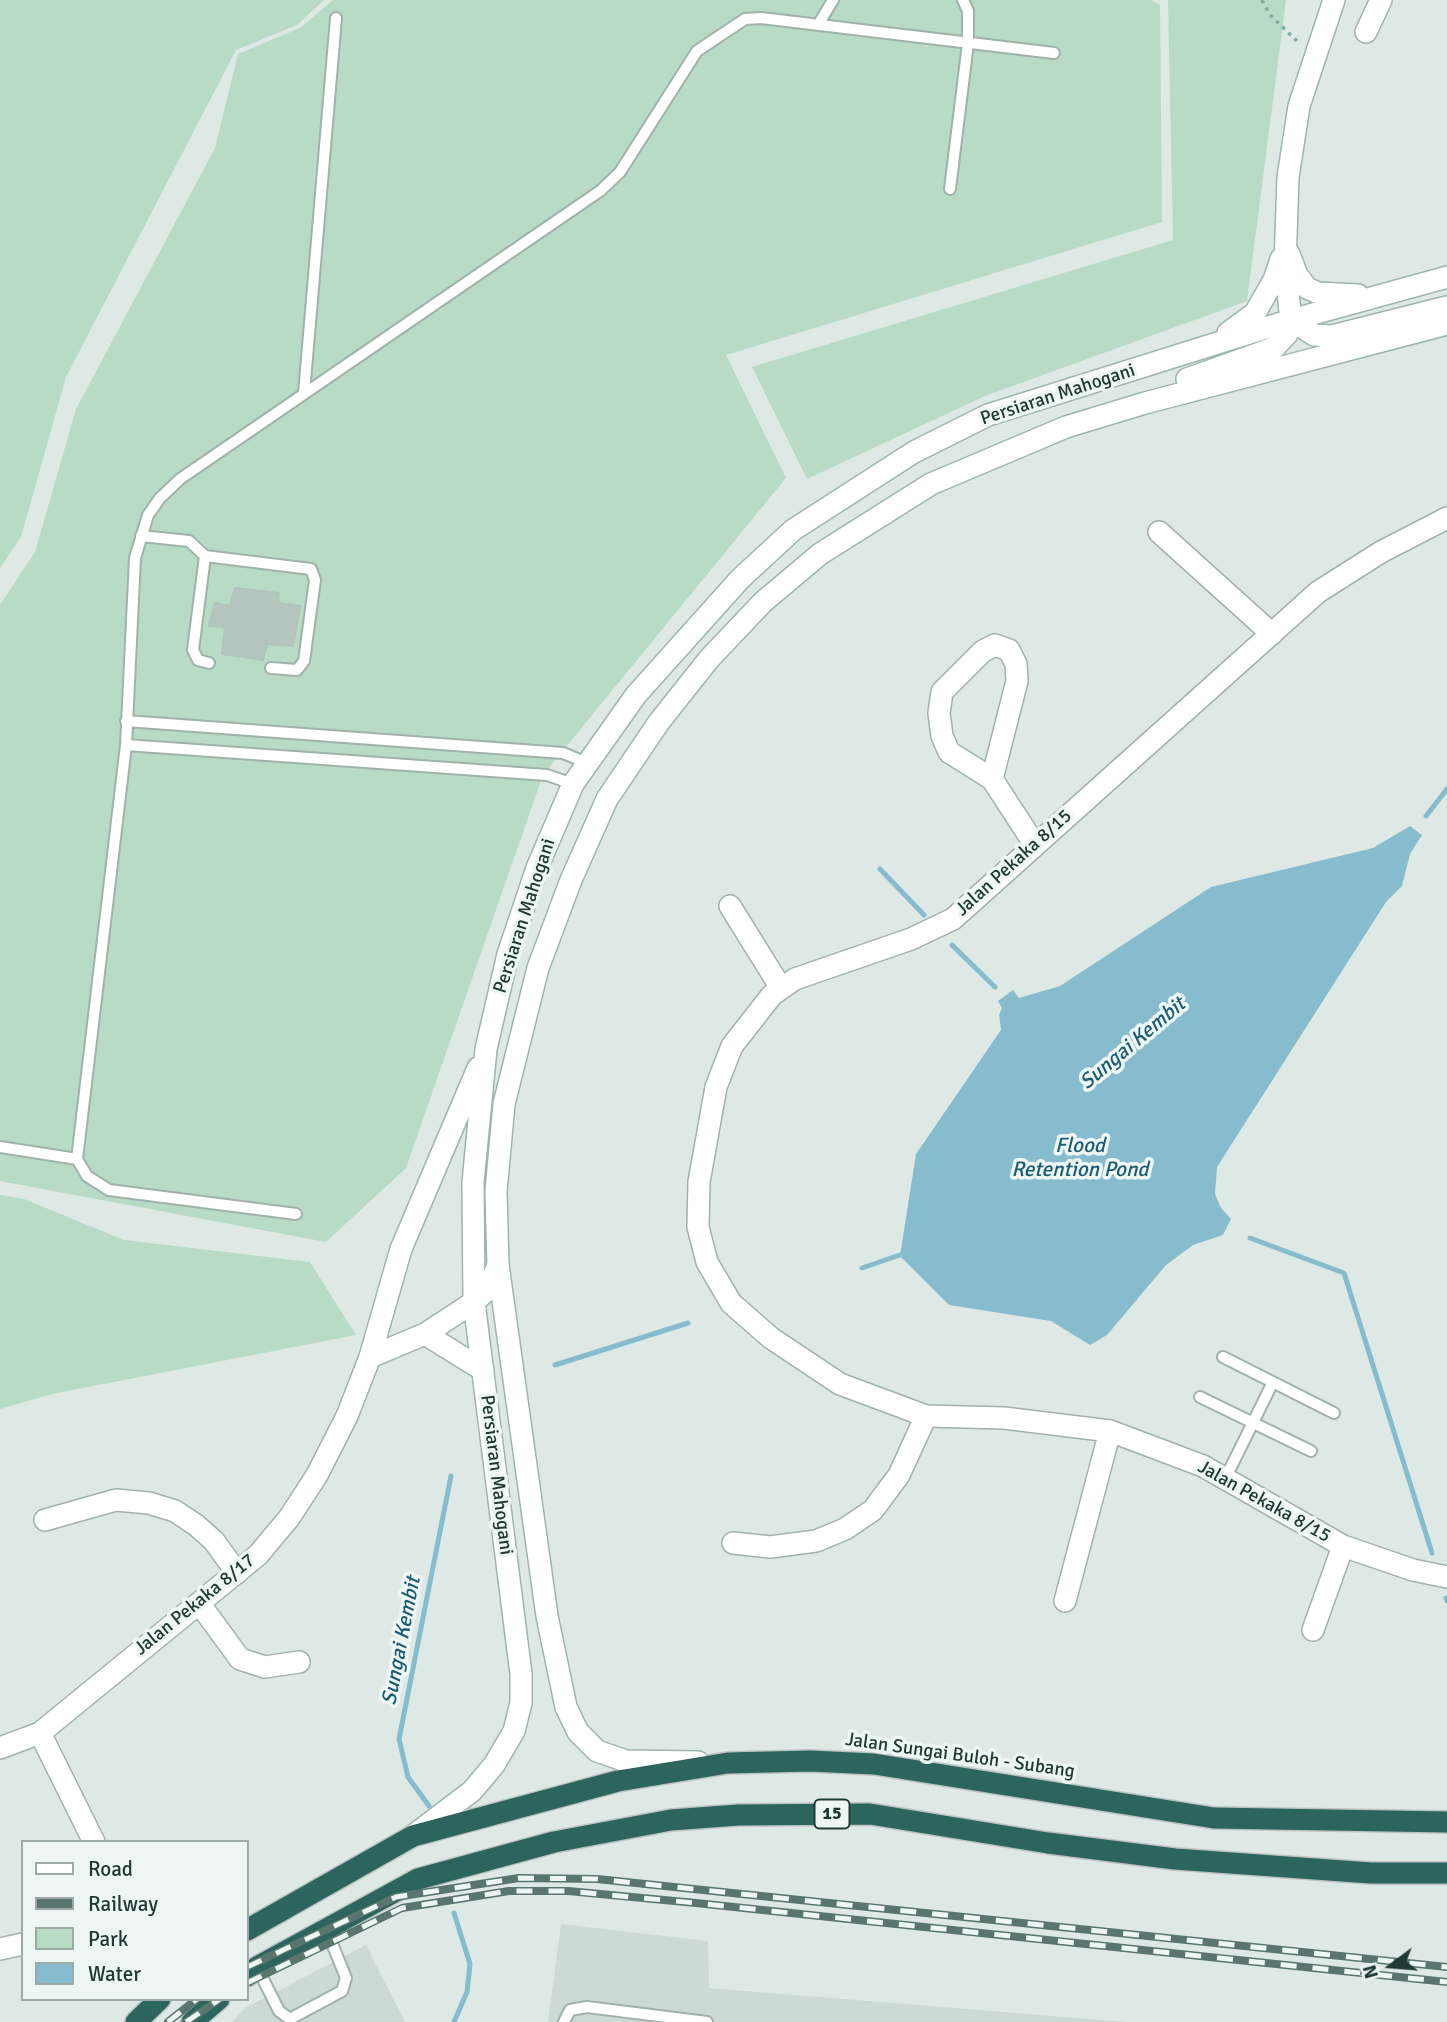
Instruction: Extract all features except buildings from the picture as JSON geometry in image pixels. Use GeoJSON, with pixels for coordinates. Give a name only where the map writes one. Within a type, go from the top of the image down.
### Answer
{"type":"FeatureCollection","features":[{"type":"Feature","properties":{"kind":"highway","name":"Jalan Sungai Buloh - Subang"},"geometry":{"type":"LineString","coordinates":[[248,1929],[413,1836],[618,1781],[728,1763],[874,1763],[1214,1818],[1447,1822]]}},
{"type":"Feature","properties":{"kind":"highway","name":"15"},"geometry":{"type":"LineString","coordinates":[[252,1972],[418,1879],[554,1842],[671,1819],[738,1815],[870,1814],[1048,1843],[1175,1858],[1371,1873],[1447,1873]]}},
{"type":"Feature","properties":{"kind":"highway"},"geometry":{"type":"LineString","coordinates":[[136,2022],[158,2001]]}},
{"type":"Feature","properties":{"kind":"highway"},"geometry":{"type":"LineString","coordinates":[[192,2022],[217,2001]]}},
{"type":"Feature","properties":{"kind":"main road"},"geometry":{"type":"LineString","coordinates":[[1145,403],[1178,382],[1274,348],[1287,334],[1291,320],[1285,246],[1288,177],[1299,106],[1334,0]]}},
{"type":"Feature","properties":{"kind":"main road"},"geometry":{"type":"LineString","coordinates":[[1366,32],[1381,0]]}},
{"type":"Feature","properties":{"kind":"main road"},"geometry":{"type":"LineString","coordinates":[[1285,246],[1297,275],[1307,288],[1318,293],[1385,294]]}},
{"type":"Feature","properties":{"kind":"main road"},"geometry":{"type":"LineString","coordinates":[[1205,347],[1255,313],[1274,280],[1285,246]]}},
{"type":"Feature","properties":{"kind":"main road","name":"Persiaran Mahogani"},"geometry":{"type":"LineString","coordinates":[[413,1836],[472,1791],[494,1765],[514,1731],[522,1703],[521,1674],[474,1302],[473,1182],[486,1049],[508,954],[537,868],[573,784],[636,695],[740,579],[793,530],[849,491],[914,452],[988,415],[1291,320],[1447,277]]}},
{"type":"Feature","properties":{"kind":"main road"},"geometry":{"type":"LineString","coordinates":[[1291,320],[1314,335],[1332,336],[1447,307]]}},
{"type":"Feature","properties":{"kind":"main road","name":"Persiaran Mahogani"},"geometry":{"type":"LineString","coordinates":[[728,1763],[626,1761],[597,1751],[578,1732],[566,1707],[547,1616],[498,1265],[496,1191],[504,1104],[538,968],[571,880],[607,799],[659,722],[709,659],[763,602],[820,554],[931,484],[999,453],[1066,427],[1145,403],[1447,324]]}},
{"type":"Feature","properties":{"kind":"main road","name":"Jalan Pekaka 8/15"},"geometry":{"type":"LineString","coordinates":[[1447,518],[1381,552],[1318,592],[953,919],[911,939],[795,979],[781,988],[752,1017],[732,1046],[716,1087],[699,1182],[698,1227],[707,1262],[731,1303],[771,1338],[840,1384],[926,1416],[1004,1418],[1110,1431],[1203,1466],[1342,1546],[1413,1570],[1447,1577]]}},
{"type":"Feature","properties":{"kind":"main road"},"geometry":{"type":"LineString","coordinates":[[1159,532],[1272,634]]}},
{"type":"Feature","properties":{"kind":"main road"},"geometry":{"type":"LineString","coordinates":[[992,779],[1017,681],[1016,664],[1009,650],[995,645],[983,651],[942,692],[939,713],[942,736],[949,752],[992,779],[1035,845]]}},
{"type":"Feature","properties":{"kind":"main road"},"geometry":{"type":"LineString","coordinates":[[730,906],[781,988]]}},
{"type":"Feature","properties":{"kind":"main road","name":"Jalan Pekaka 8/17"},"geometry":{"type":"LineString","coordinates":[[0,1748],[40,1733],[258,1555],[289,1518],[317,1475],[351,1406],[370,1357],[401,1249],[486,1049]]}},
{"type":"Feature","properties":{"kind":"main road"},"geometry":{"type":"LineString","coordinates":[[370,1357],[425,1334],[474,1302],[488,1289],[498,1265]]}},
{"type":"Feature","properties":{"kind":"main road"},"geometry":{"type":"LineString","coordinates":[[425,1334],[483,1370]]}},
{"type":"Feature","properties":{"kind":"main road"},"geometry":{"type":"LineString","coordinates":[[733,1543],[770,1547],[816,1541],[845,1529],[873,1510],[899,1475],[926,1416]]}},
{"type":"Feature","properties":{"kind":"main road"},"geometry":{"type":"LineString","coordinates":[[1065,1601],[1110,1431]]}},
{"type":"Feature","properties":{"kind":"main road"},"geometry":{"type":"LineString","coordinates":[[45,1520],[116,1500],[149,1503],[175,1511],[196,1525],[214,1541],[237,1573]]}},
{"type":"Feature","properties":{"kind":"main road"},"geometry":{"type":"LineString","coordinates":[[1313,1630],[1342,1546]]}},
{"type":"Feature","properties":{"kind":"main road"},"geometry":{"type":"LineString","coordinates":[[199,1603],[240,1659],[265,1667],[299,1662]]}},
{"type":"Feature","properties":{"kind":"main road"},"geometry":{"type":"LineString","coordinates":[[40,1733],[93,1840]]}},
{"type":"Feature","properties":{"kind":"main road"},"geometry":{"type":"LineString","coordinates":[[1371,1873],[1447,1881]]}},
{"type":"Feature","properties":{"kind":"main road"},"geometry":{"type":"LineString","coordinates":[[0,1949],[21,1944]]}},
{"type":"Feature","properties":{"kind":"lane"},"geometry":{"type":"LineString","coordinates":[[818,25],[833,0]]}},
{"type":"Feature","properties":{"kind":"lane"},"geometry":{"type":"LineString","coordinates":[[950,189],[968,43],[968,11],[963,0]]}},
{"type":"Feature","properties":{"kind":"lane"},"geometry":{"type":"LineString","coordinates":[[304,393],[336,18]]}},
{"type":"Feature","properties":{"kind":"lane"},"geometry":{"type":"LineString","coordinates":[[296,1214],[109,1190],[87,1177],[77,1159],[126,745],[135,558],[148,516],[159,498],[180,479],[600,191],[620,172],[697,51],[745,19],[761,18],[1054,53]]}},
{"type":"Feature","properties":{"kind":"lane"},"geometry":{"type":"LineString","coordinates":[[141,536],[189,541],[205,556],[305,567],[315,574],[302,667],[292,671],[271,668]]}},
{"type":"Feature","properties":{"kind":"lane"},"geometry":{"type":"LineString","coordinates":[[205,556],[193,650],[198,660],[209,663]]}},
{"type":"Feature","properties":{"kind":"lane"},"geometry":{"type":"LineString","coordinates":[[126,721],[563,753],[587,764]]}},
{"type":"Feature","properties":{"kind":"lane"},"geometry":{"type":"LineString","coordinates":[[126,745],[548,775],[573,784]]}},
{"type":"Feature","properties":{"kind":"lane"},"geometry":{"type":"LineString","coordinates":[[0,1147],[77,1159]]}},
{"type":"Feature","properties":{"kind":"lane"},"geometry":{"type":"LineString","coordinates":[[1223,1357],[1334,1413]]}},
{"type":"Feature","properties":{"kind":"lane"},"geometry":{"type":"LineString","coordinates":[[1225,1479],[1272,1382]]}},
{"type":"Feature","properties":{"kind":"lane"},"geometry":{"type":"LineString","coordinates":[[1200,1397],[1311,1451]]}},
{"type":"Feature","properties":{"kind":"lane"},"geometry":{"type":"LineString","coordinates":[[252,1972],[279,2011],[290,2019],[342,1991],[346,1978],[327,1931]]}},
{"type":"Feature","properties":{"kind":"lane"},"geometry":{"type":"LineString","coordinates":[[564,2022],[570,2010],[587,2007],[707,2022]]}},
{"type":"Feature","properties":{"kind":"path"},"geometry":{"type":"LineString","coordinates":[[1262,0],[1270,15],[1314,57]]}},
{"type":"Feature","properties":{"kind":"shaded area"},"geometry":{"type":"Polygon","coordinates":[[[561,1924],[708,1941],[709,1988],[1126,2022],[548,2022],[561,1924]]]}},
{"type":"Feature","properties":{"kind":"shaded area"},"geometry":{"type":"Polygon","coordinates":[[[366,1945],[405,2022],[232,2022],[245,2008],[366,1945]]]}},
{"type":"Feature","properties":{"kind":"green space"},"geometry":{"type":"Polygon","coordinates":[[[0,0],[324,0],[297,25],[236,50],[66,377],[21,537],[0,568],[0,0]]]}},
{"type":"Feature","properties":{"kind":"green space"},"geometry":{"type":"Polygon","coordinates":[[[333,0],[1151,0],[1160,5],[1162,222],[726,355],[786,478],[543,775],[406,1168],[326,1242],[0,1181],[0,605],[35,552],[76,409],[215,148],[238,54],[300,28],[333,0]]]}},
{"type":"Feature","properties":{"kind":"green space"},"geometry":{"type":"Polygon","coordinates":[[[1168,0],[1286,0],[1247,301],[985,396],[807,479],[752,367],[1173,240],[1168,0]]]}},
{"type":"Feature","properties":{"kind":"green space"},"geometry":{"type":"Polygon","coordinates":[[[0,1195],[24,1199],[124,1240],[310,1262],[356,1335],[52,1394],[0,1409],[0,1195]]]}},
{"type":"Feature","properties":{"kind":"water","name":"Flood Retention Pond"},"geometry":{"type":"Polygon","coordinates":[[[1410,826],[1422,835],[1410,854],[1402,886],[1386,902],[1217,1167],[1215,1194],[1221,1208],[1231,1219],[1223,1235],[1193,1245],[1166,1265],[1107,1335],[1090,1345],[1051,1321],[949,1305],[900,1256],[916,1154],[1001,1030],[999,1015],[1002,1008],[998,1001],[1013,990],[1019,998],[1060,986],[1211,887],[1373,848],[1410,826]]]}},
{"type":"Feature","properties":{"kind":"waterway","name":"Sungai Kembit"},"geometry":{"type":"LineString","coordinates":[[1426,816],[1447,789]]}},
{"type":"Feature","properties":{"kind":"waterway"},"geometry":{"type":"LineString","coordinates":[[880,869],[924,915]]}},
{"type":"Feature","properties":{"kind":"waterway"},"geometry":{"type":"LineString","coordinates":[[952,945],[995,987]]}},
{"type":"Feature","properties":{"kind":"waterway"},"geometry":{"type":"LineString","coordinates":[[1250,1238],[1344,1273],[1432,1553]]}},
{"type":"Feature","properties":{"kind":"waterway","name":"Sungai Kembit"},"geometry":{"type":"LineString","coordinates":[[862,1268],[903,1254]]}},
{"type":"Feature","properties":{"kind":"waterway","name":"Sungai Kembit"},"geometry":{"type":"LineString","coordinates":[[555,1365],[688,1323]]}},
{"type":"Feature","properties":{"kind":"waterway","name":"Sungai Kembit"},"geometry":{"type":"LineString","coordinates":[[429,1806],[408,1777],[399,1739],[451,1476]]}},
{"type":"Feature","properties":{"kind":"waterway","name":"Sungai Kembit"},"geometry":{"type":"LineString","coordinates":[[454,1913],[470,1964],[467,1992],[454,2022]]}},
{"type":"Feature","properties":{"kind":"railway"},"geometry":{"type":"LineString","coordinates":[[248,1967],[396,1897],[519,1878],[597,1879],[1447,1967]]}},
{"type":"Feature","properties":{"kind":"railway"},"geometry":{"type":"LineString","coordinates":[[248,1983],[402,1908],[509,1891],[568,1891],[696,1903],[1447,1982]]}},
{"type":"Feature","properties":{"kind":"railway"},"geometry":{"type":"LineString","coordinates":[[168,2022],[194,2001]]}},
{"type":"Feature","properties":{"kind":"railway"},"geometry":{"type":"LineString","coordinates":[[186,2022],[217,2001]]}}]}
